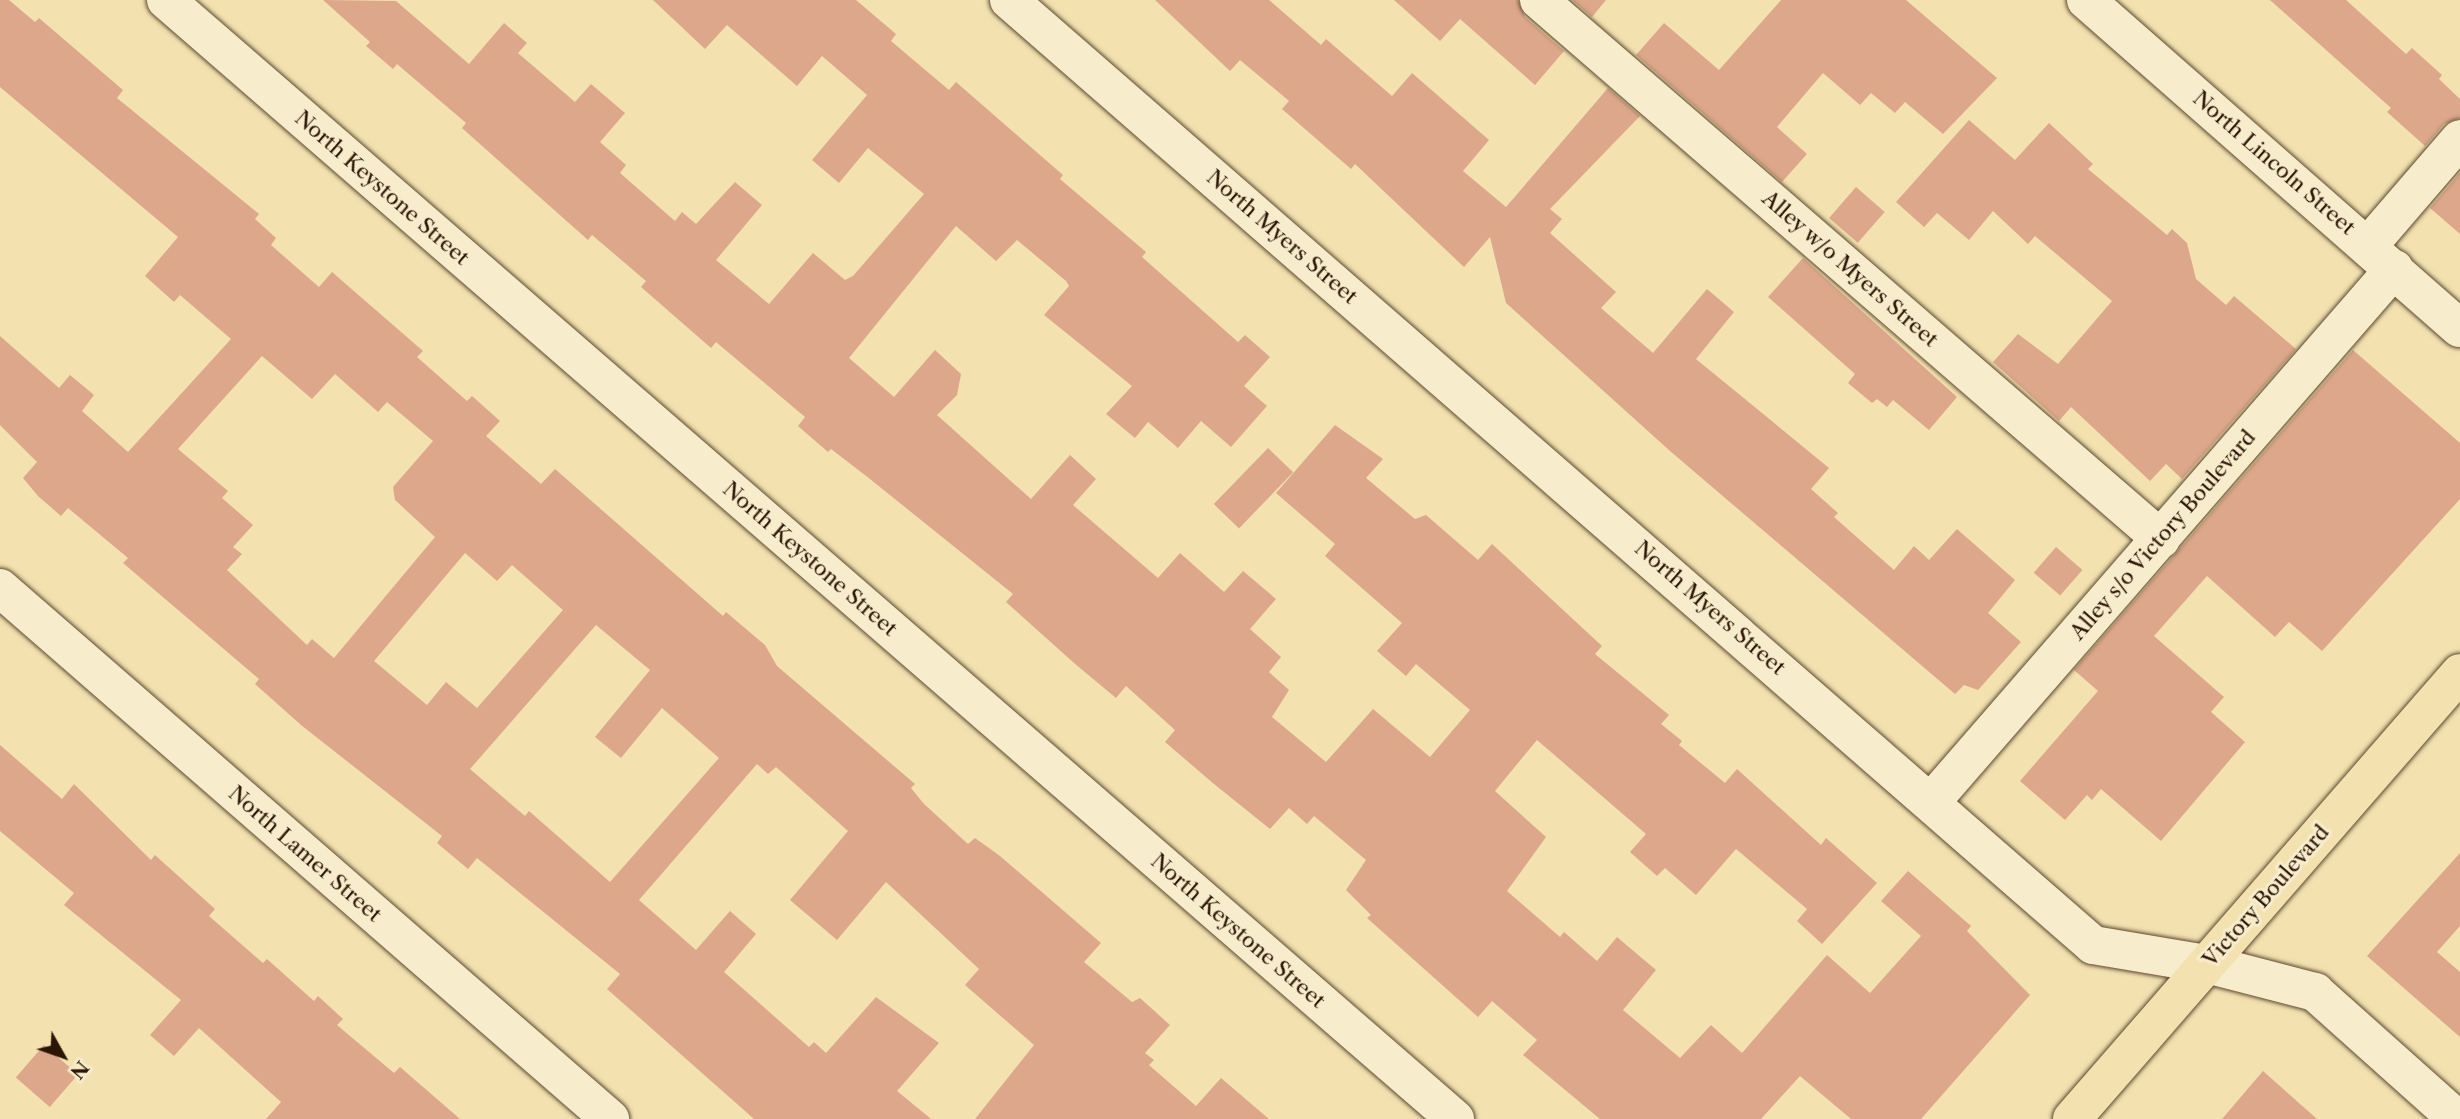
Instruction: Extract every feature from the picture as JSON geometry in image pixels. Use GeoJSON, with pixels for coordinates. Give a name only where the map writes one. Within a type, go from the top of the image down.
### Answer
{"type":"FeatureCollection","features":[{"type":"Feature","properties":{"kind":"main road","name":"Victory Boulevard"},"geometry":{"type":"LineString","coordinates":[[2072,1119],[2460,673]]}},
{"type":"Feature","properties":{"kind":"street","name":"North Keystone Street"},"geometry":{"type":"LineString","coordinates":[[166,0],[1455,1119]]}},
{"type":"Feature","properties":{"kind":"street","name":"North Myers Street"},"geometry":{"type":"LineString","coordinates":[[1009,0],[1932,801],[2093,945],[2207,964],[2315,992],[2457,1119]]}},
{"type":"Feature","properties":{"kind":"street","name":"Alley w/o Myers Street"},"geometry":{"type":"LineString","coordinates":[[1539,0],[2161,538]]}},
{"type":"Feature","properties":{"kind":"street","name":"North Lincoln Street"},"geometry":{"type":"LineString","coordinates":[[2086,0],[2460,328]]}},
{"type":"Feature","properties":{"kind":"street","name":"Alley s/o Victory Boulevard"},"geometry":{"type":"LineString","coordinates":[[1932,801],[2161,538],[2381,257],[2460,139]]}},
{"type":"Feature","properties":{"kind":"street","name":"North Lamer Street"},"geometry":{"type":"LineString","coordinates":[[0,588],[610,1119]]}},
{"type":"Feature","properties":{"kind":"building"},"geometry":{"type":"Polygon","coordinates":[[[0,0],[9,0],[35,22],[39,18],[123,90],[117,98],[259,214],[255,219],[276,238],[271,245],[319,287],[332,272],[423,351],[417,357],[467,401],[472,396],[500,421],[486,436],[541,484],[555,469],[723,616],[726,612],[765,645],[777,666],[915,784],[911,788],[924,804],[968,844],[975,838],[1000,856],[1101,943],[1084,962],[1132,1002],[1140,998],[1170,1025],[1145,1053],[1154,1060],[1149,1065],[1196,1106],[1221,1078],[1269,1119],[975,1119],[1034,1045],[965,985],[979,969],[886,882],[837,940],[790,900],[848,831],[776,767],[768,774],[757,764],[639,900],[696,950],[730,911],[756,934],[724,972],[809,1047],[814,1042],[826,1053],[876,997],[939,1043],[897,1091],[931,1119],[754,1119],[607,989],[620,974],[477,858],[468,869],[437,843],[442,836],[301,725],[255,684],[259,679],[123,563],[128,558],[68,508],[61,516],[38,496],[23,478],[37,462],[0,425],[0,336],[59,388],[70,375],[94,395],[82,411],[128,452],[231,339],[180,295],[174,302],[145,276],[178,237],[0,87],[0,0]],[[262,356],[178,449],[228,491],[222,498],[253,525],[233,547],[242,554],[227,570],[307,645],[312,639],[334,658],[435,537],[395,500],[393,487],[433,441],[387,402],[378,412],[335,374],[312,399],[262,356]],[[465,553],[374,661],[427,705],[446,682],[477,708],[563,610],[512,565],[497,581],[465,553]],[[596,625],[470,769],[525,816],[529,811],[610,882],[719,758],[662,708],[621,758],[595,737],[650,670],[596,625]]]}},
{"type":"Feature","properties":{"kind":"building"},"geometry":{"type":"Polygon","coordinates":[[[323,0],[396,1],[469,64],[504,23],[527,43],[518,53],[575,102],[591,84],[625,113],[600,142],[626,165],[620,173],[675,221],[682,212],[696,224],[735,182],[762,205],[716,260],[769,304],[813,253],[845,280],[853,276],[924,194],[868,148],[839,183],[812,160],[867,95],[822,56],[797,86],[727,25],[705,49],[653,0],[856,0],[896,34],[891,41],[949,90],[956,82],[1063,175],[1060,179],[1146,252],[1142,257],[1238,342],[1245,335],[1270,357],[1244,386],[1267,406],[1231,447],[1201,421],[1178,448],[1148,422],[1135,438],[1106,414],[1132,386],[1044,315],[1069,286],[1066,281],[1017,240],[996,261],[956,226],[849,358],[894,397],[935,350],[961,374],[957,395],[937,415],[1031,499],[1070,455],[1096,479],[1073,505],[1158,578],[1180,553],[1224,592],[1243,571],[1276,599],[1250,629],[1281,657],[1269,672],[1289,690],[1272,717],[1326,762],[1373,709],[1430,757],[1470,710],[1416,664],[1406,676],[1377,651],[1402,623],[1325,556],[1335,544],[1276,493],[1335,425],[1383,459],[1366,478],[1415,519],[1426,515],[1478,560],[1492,544],[1602,646],[1595,654],[1669,715],[1661,724],[1682,741],[1679,745],[1725,783],[1737,769],[1821,845],[1826,838],[1877,883],[1822,944],[1797,921],[1807,909],[1736,849],[1696,895],[1665,868],[1657,876],[1630,852],[1646,834],[1537,740],[1495,791],[1546,837],[1507,891],[1560,937],[1564,932],[1597,961],[1617,937],[1656,970],[1623,1010],[1680,1058],[1711,1025],[1742,1053],[1827,955],[1870,993],[1921,936],[1881,901],[1908,871],[1971,926],[1967,931],[2030,995],[1921,1119],[1851,1119],[1800,1076],[1761,1119],[1600,1119],[1523,1055],[1537,1040],[1492,1001],[1478,1017],[1367,918],[1371,915],[1346,890],[1366,860],[1314,816],[1307,824],[1289,808],[1270,829],[1214,784],[1165,742],[1175,730],[1126,686],[1116,698],[1074,663],[1006,602],[1013,594],[831,449],[828,452],[798,426],[805,417],[716,342],[711,348],[641,287],[646,281],[592,235],[588,240],[462,128],[466,123],[397,64],[393,69],[366,46],[370,42],[323,0]]]}},
{"type":"Feature","properties":{"kind":"building"},"geometry":{"type":"Polygon","coordinates":[[[1155,0],[1269,0],[1321,45],[1326,39],[1392,96],[1412,73],[1489,140],[1463,171],[1506,207],[1608,88],[1640,116],[1550,209],[1562,219],[1550,233],[1616,292],[1601,308],[1653,353],[1707,289],[1734,312],[1696,359],[1829,468],[1811,489],[1838,513],[1834,517],[1894,570],[1914,546],[1929,560],[1957,529],[2015,580],[1988,613],[2021,642],[1978,690],[1964,685],[1955,694],[1670,451],[1506,303],[1490,237],[1464,267],[1355,164],[1351,169],[1282,109],[1289,101],[1240,60],[1230,71],[1155,0]]]}},
{"type":"Feature","properties":{"kind":"building"},"geometry":{"type":"Polygon","coordinates":[[[1394,0],[1518,0],[1525,17],[1564,51],[1535,85],[1460,19],[1440,41],[1394,0]]]}},
{"type":"Feature","properties":{"kind":"building"},"geometry":{"type":"Polygon","coordinates":[[[1572,0],[1606,0],[1592,17],[1572,0]]]}},
{"type":"Feature","properties":{"kind":"building"},"geometry":{"type":"Polygon","coordinates":[[[1781,0],[1906,0],[1997,78],[1943,134],[1905,102],[1895,113],[1871,93],[1860,105],[1823,73],[1777,127],[1807,154],[1782,182],[1636,55],[1664,23],[1719,70],[1781,0]]]}},
{"type":"Feature","properties":{"kind":"building"},"geometry":{"type":"Polygon","coordinates":[[[2270,0],[2346,0],[2406,54],[2412,48],[2442,75],[2439,79],[2460,99],[2460,118],[2444,124],[2425,146],[2387,112],[2391,108],[2270,0]]]}},
{"type":"Feature","properties":{"kind":"building"},"geometry":{"type":"Polygon","coordinates":[[[1969,120],[2015,160],[2049,123],[2093,164],[2088,169],[2167,235],[2172,229],[2187,243],[2196,279],[2226,305],[2234,296],[2296,349],[2182,479],[2166,464],[2150,481],[2071,407],[2059,421],[1993,362],[2018,334],[2058,364],[2112,301],[2035,236],[2028,244],[1993,211],[1969,240],[1937,213],[1924,227],[1896,202],[1969,120]]]}},
{"type":"Feature","properties":{"kind":"building"},"geometry":{"type":"Polygon","coordinates":[[[2460,173],[2460,234],[2430,208],[2460,173]]]}},
{"type":"Feature","properties":{"kind":"building"},"geometry":{"type":"Polygon","coordinates":[[[1856,187],[1885,212],[1858,243],[1829,218],[1856,187]]]}},
{"type":"Feature","properties":{"kind":"building"},"geometry":{"type":"Polygon","coordinates":[[[1803,258],[1957,397],[1929,430],[1893,400],[1887,407],[1877,399],[1872,403],[1848,383],[1855,374],[1768,297],[1803,258]]]}},
{"type":"Feature","properties":{"kind":"building"},"geometry":{"type":"Polygon","coordinates":[[[2353,350],[2460,443],[2460,499],[2322,651],[2289,622],[2275,637],[2207,576],[2154,636],[2224,697],[2211,712],[2245,742],[2161,841],[2101,789],[2092,800],[2087,795],[2065,820],[2020,781],[2098,691],[2074,670],[2353,350]]]}},
{"type":"Feature","properties":{"kind":"building"},"geometry":{"type":"Polygon","coordinates":[[[1268,448],[1293,472],[1239,528],[1214,504],[1268,448]]]}},
{"type":"Feature","properties":{"kind":"building"},"geometry":{"type":"Polygon","coordinates":[[[2056,547],[2082,570],[2060,596],[2034,573],[2056,547]]]}},
{"type":"Feature","properties":{"kind":"building"},"geometry":{"type":"Polygon","coordinates":[[[0,745],[62,799],[74,784],[151,860],[155,855],[215,909],[209,916],[263,963],[267,959],[314,1001],[318,996],[343,1019],[337,1025],[394,1073],[400,1067],[460,1119],[266,1119],[281,1102],[199,1028],[174,1056],[150,1035],[181,1000],[64,905],[74,893],[0,831],[0,745]]]}},
{"type":"Feature","properties":{"kind":"building"},"geometry":{"type":"Polygon","coordinates":[[[2460,853],[2460,926],[2437,952],[2460,972],[2460,1037],[2367,956],[2460,853]]]}},
{"type":"Feature","properties":{"kind":"building"},"geometry":{"type":"Polygon","coordinates":[[[44,1045],[78,1075],[50,1107],[16,1077],[44,1045]]]}},
{"type":"Feature","properties":{"kind":"building"},"geometry":{"type":"Polygon","coordinates":[[[2263,1071],[2317,1119],[2222,1119],[2263,1071]]]}}]}
